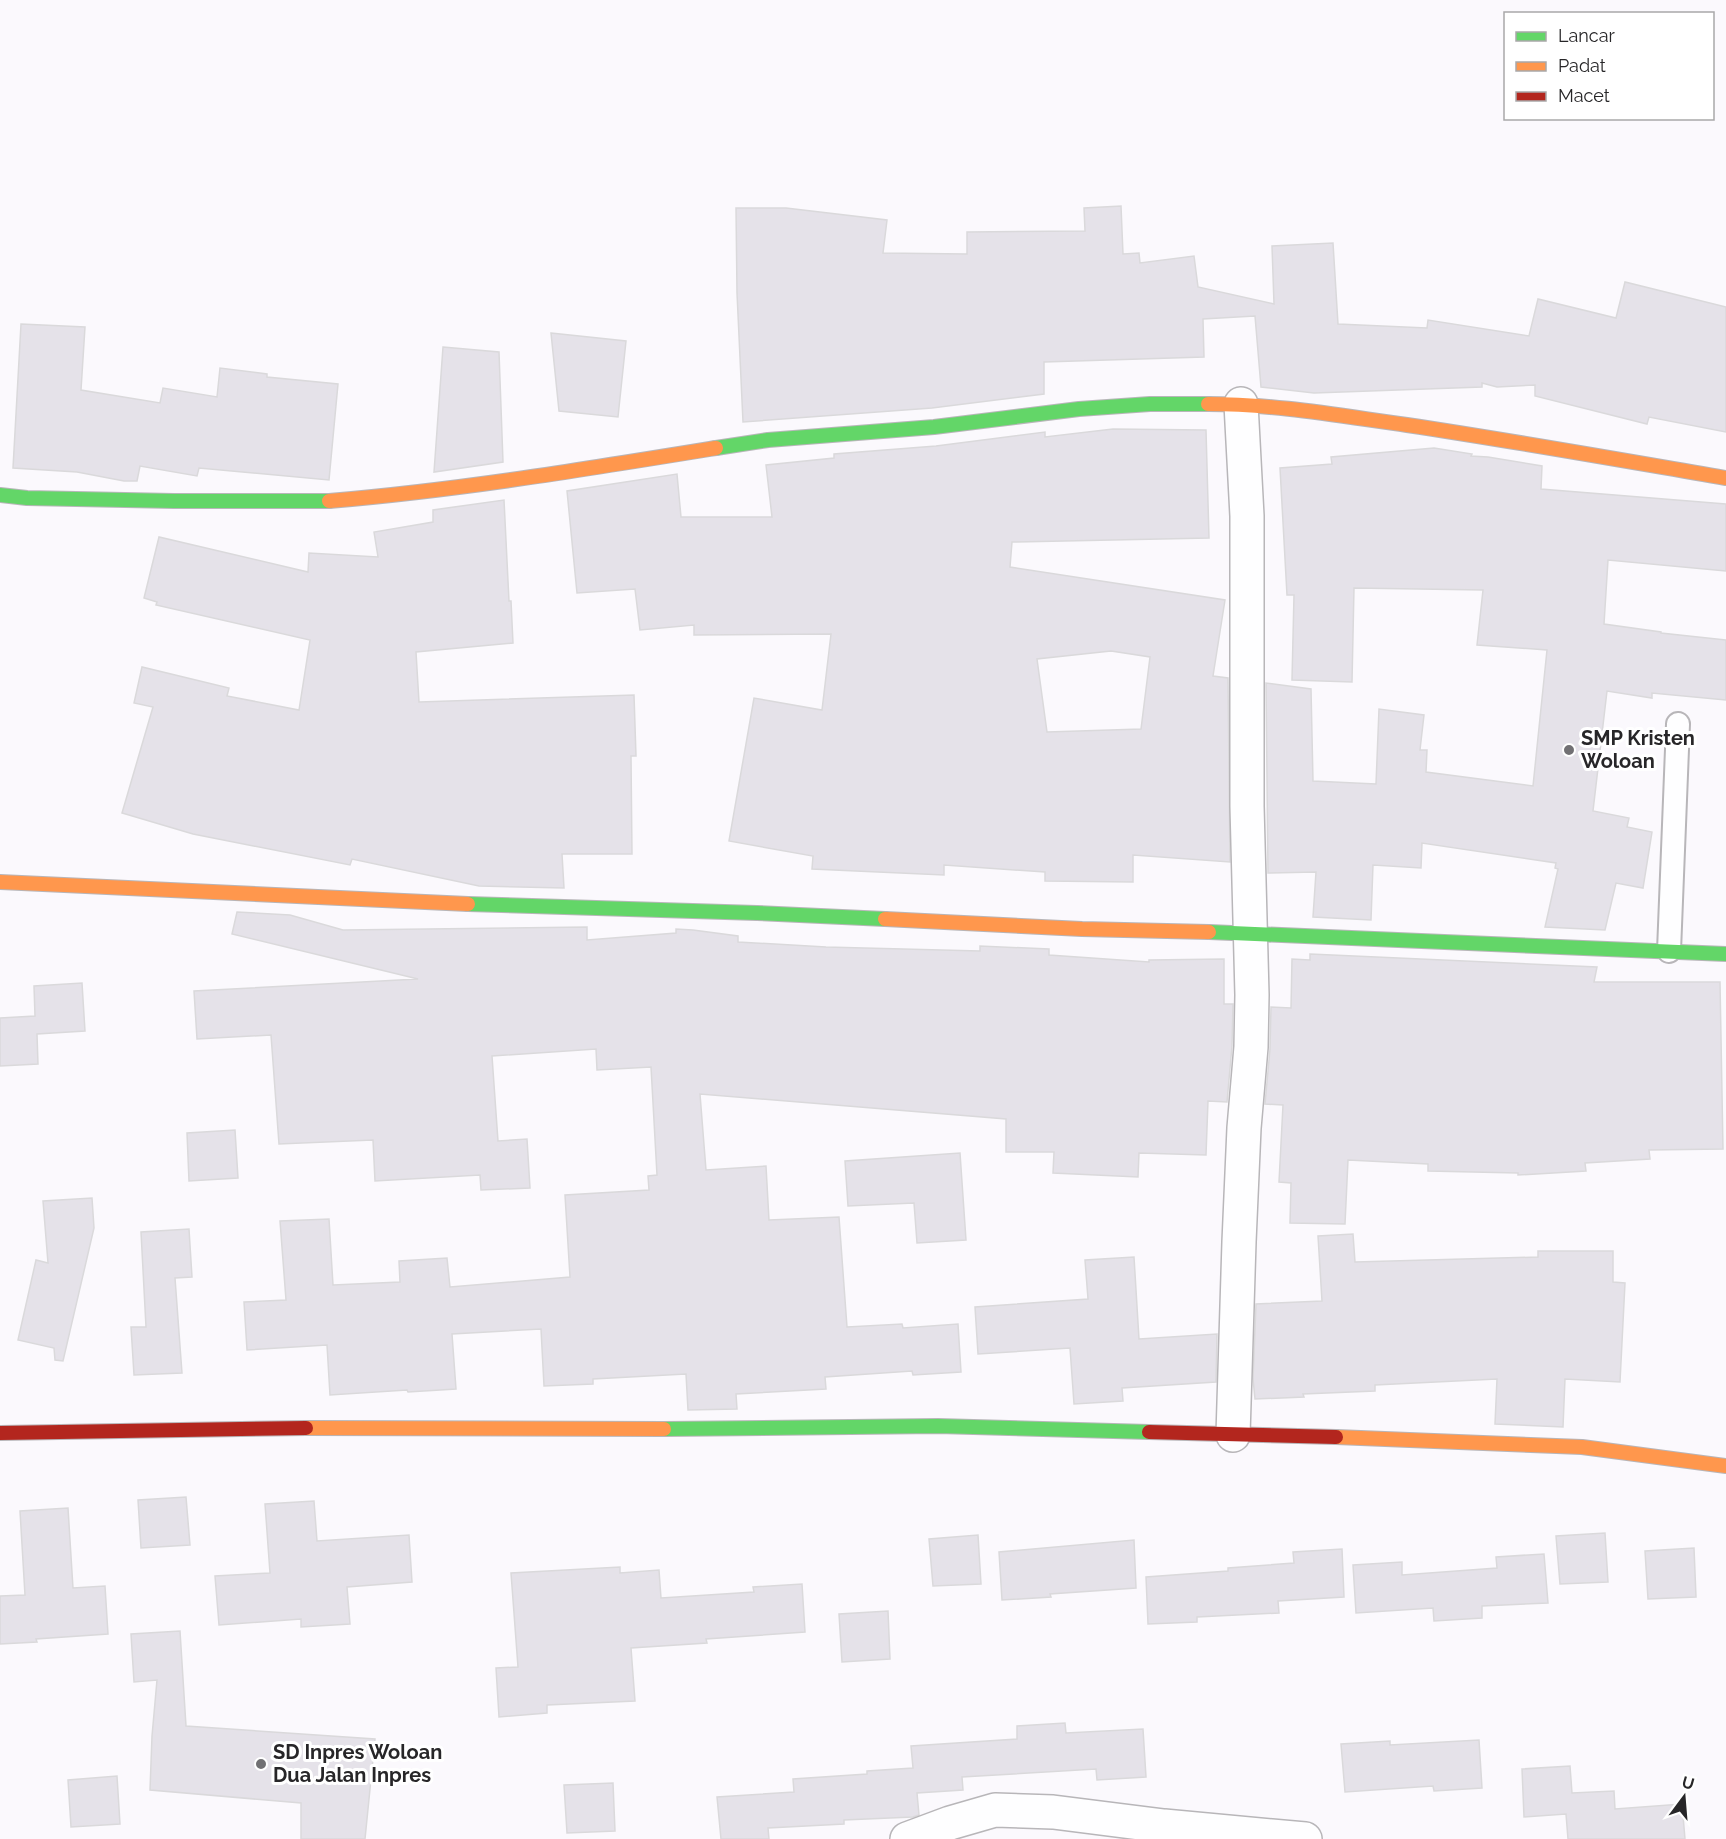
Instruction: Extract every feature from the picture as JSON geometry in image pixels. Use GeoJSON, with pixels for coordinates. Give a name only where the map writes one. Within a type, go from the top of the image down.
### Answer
{"type":"FeatureCollection","features":[{"type":"Feature","properties":{"kind":"street"},"geometry":{"type":"LineString","coordinates":[[0,495],[27,498],[316,502],[420,492],[583,470],[768,440],[934,427],[1079,409],[1150,404],[1241,404],[1331,414],[1726,478]]}},
{"type":"Feature","properties":{"kind":"street"},"geometry":{"type":"LineString","coordinates":[[1233,1435],[1244,1140],[1251,1047],[1251,933],[1247,806],[1247,516],[1241,404]]}},
{"type":"Feature","properties":{"kind":"street"},"geometry":{"type":"LineString","coordinates":[[0,882],[427,903],[769,914],[1082,929],[1251,933],[1726,954]]}},
{"type":"Feature","properties":{"kind":"street"},"geometry":{"type":"LineString","coordinates":[[0,1433],[311,1428],[647,1429],[938,1425],[1442,1440],[1582,1447],[1726,1466]]}},
{"type":"Feature","properties":{"kind":"street"},"geometry":{"type":"LineString","coordinates":[[907,1839],[995,1810],[1053,1812],[1164,1826],[1305,1839]]}},
{"type":"Feature","properties":{"kind":"lane"},"geometry":{"type":"LineString","coordinates":[[1669,951],[1678,724]]}},
{"type":"Feature","properties":{"kind":"building"},"geometry":{"type":"Polygon","coordinates":[[[1121,206],[1123,254],[1139,253],[1140,263],[1194,256],[1198,287],[1274,304],[1272,246],[1333,243],[1338,324],[1427,328],[1428,320],[1529,336],[1538,299],[1616,318],[1625,282],[1726,307],[1726,432],[1649,417],[1647,424],[1535,396],[1535,385],[1497,387],[1482,383],[1482,387],[1314,393],[1261,387],[1255,316],[1203,319],[1204,357],[1044,362],[1044,394],[932,408],[743,422],[736,208],[786,208],[887,220],[883,253],[967,254],[967,232],[1085,231],[1084,208],[1121,206]]]}},
{"type":"Feature","properties":{"kind":"building"},"geometry":{"type":"Polygon","coordinates":[[[21,324],[85,327],[81,390],[160,403],[163,388],[217,397],[220,368],[267,374],[267,377],[338,384],[329,480],[199,468],[197,476],[140,466],[137,481],[124,481],[77,472],[13,468],[21,324]]]}},
{"type":"Feature","properties":{"kind":"building"},"geometry":{"type":"Polygon","coordinates":[[[551,333],[626,341],[618,417],[559,411],[551,333]]]}},
{"type":"Feature","properties":{"kind":"building"},"geometry":{"type":"Polygon","coordinates":[[[443,347],[499,352],[503,462],[434,472],[443,347]]]}},
{"type":"Feature","properties":{"kind":"building"},"geometry":{"type":"Polygon","coordinates":[[[1113,429],[1206,430],[1209,538],[1012,542],[1010,567],[1225,600],[1213,676],[1228,678],[1230,862],[1133,855],[1133,882],[1045,881],[1045,872],[944,865],[944,875],[812,869],[813,856],[729,841],[754,698],[822,710],[831,634],[694,635],[694,625],[640,630],[635,589],[577,593],[567,491],[677,474],[681,517],[772,517],[766,465],[834,458],[834,454],[936,446],[1045,432],[1045,437],[1113,429]],[[1111,651],[1037,659],[1047,732],[1141,729],[1150,657],[1111,651]]]}},
{"type":"Feature","properties":{"kind":"building"},"geometry":{"type":"Polygon","coordinates":[[[1434,448],[1472,454],[1471,456],[1542,466],[1541,489],[1726,504],[1726,571],[1608,560],[1604,624],[1726,640],[1726,700],[1652,693],[1652,698],[1607,691],[1593,811],[1629,818],[1627,827],[1652,832],[1643,888],[1616,883],[1605,930],[1545,927],[1558,869],[1555,868],[1556,863],[1422,843],[1421,868],[1373,865],[1371,920],[1313,917],[1316,872],[1268,873],[1266,683],[1311,689],[1313,781],[1376,784],[1379,709],[1424,715],[1420,750],[1427,750],[1426,772],[1533,786],[1547,650],[1477,645],[1483,590],[1354,588],[1352,682],[1292,680],[1294,595],[1287,595],[1280,468],[1332,464],[1331,457],[1434,448]]]}},
{"type":"Feature","properties":{"kind":"building"},"geometry":{"type":"Polygon","coordinates":[[[504,500],[513,643],[416,652],[419,702],[634,695],[636,756],[631,756],[632,854],[562,854],[564,888],[479,886],[352,859],[350,865],[193,834],[122,813],[153,707],[134,703],[142,667],[229,688],[227,696],[299,710],[310,640],[156,605],[157,602],[144,598],[159,537],[308,572],[309,553],[378,557],[374,532],[433,522],[433,510],[504,500]]]}},
{"type":"Feature","properties":{"kind":"building"},"geometry":{"type":"Polygon","coordinates":[[[237,912],[290,915],[343,930],[587,927],[587,940],[676,933],[676,929],[738,936],[738,942],[826,947],[980,951],[980,946],[1049,949],[1049,955],[1149,962],[1149,960],[1224,959],[1224,1004],[1233,1004],[1227,1102],[1208,1101],[1206,1155],[1139,1153],[1138,1177],[1053,1173],[1054,1152],[1006,1152],[1006,1119],[700,1094],[706,1170],[766,1166],[769,1220],[839,1217],[847,1327],[902,1324],[903,1328],[958,1324],[961,1372],[913,1375],[912,1371],[825,1377],[826,1389],[736,1394],[737,1409],[688,1410],[686,1374],[593,1379],[593,1384],[544,1386],[541,1329],[452,1334],[456,1389],[330,1395],[327,1345],[247,1350],[244,1302],[286,1300],[280,1221],[329,1219],[333,1285],[400,1282],[399,1261],[447,1258],[450,1287],[570,1277],[565,1195],[649,1190],[648,1176],[657,1175],[651,1067],[597,1070],[596,1049],[492,1056],[498,1141],[527,1139],[530,1188],[481,1190],[480,1175],[375,1181],[373,1140],[279,1144],[271,1035],[197,1039],[194,991],[418,979],[232,934],[237,912]]]}},
{"type":"Feature","properties":{"kind":"building"},"geometry":{"type":"Polygon","coordinates":[[[1310,954],[1597,967],[1594,982],[1720,982],[1723,1149],[1649,1150],[1650,1159],[1585,1163],[1586,1171],[1518,1175],[1518,1173],[1428,1171],[1428,1164],[1348,1160],[1345,1224],[1290,1223],[1291,1183],[1279,1182],[1283,1105],[1265,1104],[1271,1007],[1291,1008],[1292,959],[1310,960],[1310,954]]]}},
{"type":"Feature","properties":{"kind":"building"},"geometry":{"type":"Polygon","coordinates":[[[82,983],[85,1031],[37,1034],[38,1064],[0,1066],[0,1018],[35,1016],[34,986],[82,983]]]}},
{"type":"Feature","properties":{"kind":"building"},"geometry":{"type":"Polygon","coordinates":[[[235,1130],[238,1178],[189,1181],[187,1133],[235,1130]]]}},
{"type":"Feature","properties":{"kind":"building"},"geometry":{"type":"Polygon","coordinates":[[[960,1153],[966,1240],[917,1243],[914,1203],[848,1206],[845,1161],[960,1153]]]}},
{"type":"Feature","properties":{"kind":"building"},"geometry":{"type":"Polygon","coordinates":[[[92,1198],[94,1228],[63,1361],[55,1360],[54,1348],[18,1340],[36,1260],[48,1263],[43,1201],[92,1198]]]}},
{"type":"Feature","properties":{"kind":"building"},"geometry":{"type":"Polygon","coordinates":[[[189,1229],[192,1277],[175,1278],[182,1373],[134,1375],[131,1327],[146,1327],[141,1232],[189,1229]]]}},
{"type":"Feature","properties":{"kind":"building"},"geometry":{"type":"Polygon","coordinates":[[[1353,1234],[1355,1262],[1538,1257],[1538,1251],[1613,1251],[1613,1282],[1625,1283],[1620,1382],[1565,1379],[1563,1427],[1495,1424],[1497,1379],[1375,1385],[1375,1391],[1255,1399],[1253,1379],[1256,1304],[1322,1301],[1318,1236],[1353,1234]]]}},
{"type":"Feature","properties":{"kind":"building"},"geometry":{"type":"Polygon","coordinates":[[[1134,1257],[1139,1339],[1217,1334],[1216,1382],[1122,1388],[1123,1401],[1074,1404],[1070,1348],[978,1354],[975,1307],[1088,1299],[1085,1260],[1134,1257]]]}},
{"type":"Feature","properties":{"kind":"building"},"geometry":{"type":"Polygon","coordinates":[[[186,1497],[190,1545],[141,1548],[138,1500],[186,1497]]]}},
{"type":"Feature","properties":{"kind":"building"},"geometry":{"type":"Polygon","coordinates":[[[314,1501],[317,1541],[409,1535],[412,1582],[347,1587],[350,1624],[301,1627],[301,1619],[219,1625],[215,1576],[270,1573],[265,1504],[314,1501]]]}},
{"type":"Feature","properties":{"kind":"building"},"geometry":{"type":"Polygon","coordinates":[[[68,1508],[73,1588],[105,1586],[108,1634],[0,1644],[0,1596],[25,1595],[20,1511],[68,1508]]]}},
{"type":"Feature","properties":{"kind":"building"},"geometry":{"type":"Polygon","coordinates":[[[1605,1533],[1608,1582],[1560,1584],[1556,1536],[1605,1533]]]}},
{"type":"Feature","properties":{"kind":"building"},"geometry":{"type":"Polygon","coordinates":[[[978,1535],[981,1584],[933,1586],[929,1539],[978,1535]]]}},
{"type":"Feature","properties":{"kind":"building"},"geometry":{"type":"Polygon","coordinates":[[[1134,1540],[1136,1588],[1002,1600],[999,1552],[1134,1540]]]}},
{"type":"Feature","properties":{"kind":"building"},"geometry":{"type":"Polygon","coordinates":[[[1694,1548],[1696,1597],[1648,1599],[1645,1551],[1694,1548]]]}},
{"type":"Feature","properties":{"kind":"building"},"geometry":{"type":"Polygon","coordinates":[[[1342,1549],[1344,1597],[1278,1601],[1279,1613],[1197,1617],[1197,1622],[1148,1624],[1146,1577],[1294,1563],[1293,1552],[1342,1549]]]}},
{"type":"Feature","properties":{"kind":"building"},"geometry":{"type":"Polygon","coordinates":[[[1544,1554],[1548,1603],[1482,1606],[1482,1618],[1434,1621],[1433,1608],[1356,1613],[1353,1565],[1402,1562],[1402,1575],[1497,1568],[1496,1557],[1544,1554]]]}},
{"type":"Feature","properties":{"kind":"building"},"geometry":{"type":"Polygon","coordinates":[[[620,1567],[620,1573],[659,1570],[661,1598],[754,1592],[753,1587],[802,1584],[805,1632],[706,1639],[707,1643],[631,1648],[635,1701],[547,1705],[547,1713],[499,1717],[496,1668],[518,1667],[511,1573],[620,1567]]]}},
{"type":"Feature","properties":{"kind":"building"},"geometry":{"type":"Polygon","coordinates":[[[888,1611],[890,1659],[842,1662],[839,1614],[888,1611]]]}},
{"type":"Feature","properties":{"kind":"building","name":"SD Inpres Woloan Dua Jalan Inpres"},"geometry":{"type":"Polygon","coordinates":[[[180,1631],[186,1726],[375,1739],[365,1839],[301,1839],[301,1803],[150,1790],[157,1680],[134,1682],[131,1634],[180,1631]]]}},
{"type":"Feature","properties":{"kind":"building"},"geometry":{"type":"Polygon","coordinates":[[[1065,1723],[1066,1733],[1143,1729],[1146,1777],[1097,1780],[1096,1769],[962,1777],[963,1790],[917,1793],[919,1815],[913,1817],[844,1820],[844,1824],[768,1828],[769,1839],[721,1839],[717,1797],[794,1792],[793,1779],[913,1768],[911,1746],[1017,1739],[1017,1726],[1065,1723]]]}},
{"type":"Feature","properties":{"kind":"building"},"geometry":{"type":"Polygon","coordinates":[[[1479,1740],[1482,1788],[1434,1791],[1433,1786],[1345,1792],[1341,1744],[1390,1741],[1390,1745],[1479,1740]]]}},
{"type":"Feature","properties":{"kind":"building"},"geometry":{"type":"Polygon","coordinates":[[[1570,1766],[1572,1793],[1614,1791],[1615,1809],[1682,1804],[1685,1839],[1568,1839],[1566,1814],[1524,1817],[1522,1769],[1570,1766]]]}},
{"type":"Feature","properties":{"kind":"building"},"geometry":{"type":"Polygon","coordinates":[[[117,1776],[120,1824],[71,1827],[68,1780],[117,1776]]]}},
{"type":"Feature","properties":{"kind":"building"},"geometry":{"type":"Polygon","coordinates":[[[613,1783],[615,1831],[567,1833],[564,1785],[613,1783]]]}},
{"type":"Feature","properties":{"kind":"traffic: fast"},"geometry":{"type":"LineString","coordinates":[[716,448],[768,440],[934,427],[1079,409],[1150,404],[1208,404]]}},
{"type":"Feature","properties":{"kind":"traffic: fast"},"geometry":{"type":"LineString","coordinates":[[0,495],[27,498],[174,501],[329,501]]}},
{"type":"Feature","properties":{"kind":"traffic: fast"},"geometry":{"type":"LineString","coordinates":[[468,904],[885,919]]}},
{"type":"Feature","properties":{"kind":"traffic: fast"},"geometry":{"type":"LineString","coordinates":[[1209,932],[1726,954]]}},
{"type":"Feature","properties":{"kind":"traffic: fast"},"geometry":{"type":"LineString","coordinates":[[664,1429],[938,1426],[1149,1432]]}},
{"type":"Feature","properties":{"kind":"traffic: slow"},"geometry":{"type":"LineString","coordinates":[[1208,404],[1283,408],[1357,418],[1726,478]]}},
{"type":"Feature","properties":{"kind":"traffic: slow"},"geometry":{"type":"LineString","coordinates":[[329,501],[475,485],[716,448]]}},
{"type":"Feature","properties":{"kind":"traffic: slow"},"geometry":{"type":"LineString","coordinates":[[0,882],[468,904]]}},
{"type":"Feature","properties":{"kind":"traffic: slow"},"geometry":{"type":"LineString","coordinates":[[885,919],[1082,929],[1209,932]]}},
{"type":"Feature","properties":{"kind":"traffic: slow"},"geometry":{"type":"LineString","coordinates":[[306,1428],[664,1429]]}},
{"type":"Feature","properties":{"kind":"traffic: slow"},"geometry":{"type":"LineString","coordinates":[[1336,1437],[1582,1447],[1726,1466]]}},
{"type":"Feature","properties":{"kind":"traffic: jam"},"geometry":{"type":"LineString","coordinates":[[0,1433],[306,1428]]}},
{"type":"Feature","properties":{"kind":"traffic: jam"},"geometry":{"type":"LineString","coordinates":[[1149,1432],[1336,1437]]}},
{"type":"Feature","properties":{"kind":"place","name":"SMP Kristen Woloan"},"geometry":{"type":"Point","coordinates":[1569,750]}},
{"type":"Feature","properties":{"kind":"place","name":"SD Inpres Woloan Dua Jalan Inpres"},"geometry":{"type":"Point","coordinates":[261,1764]}}]}
